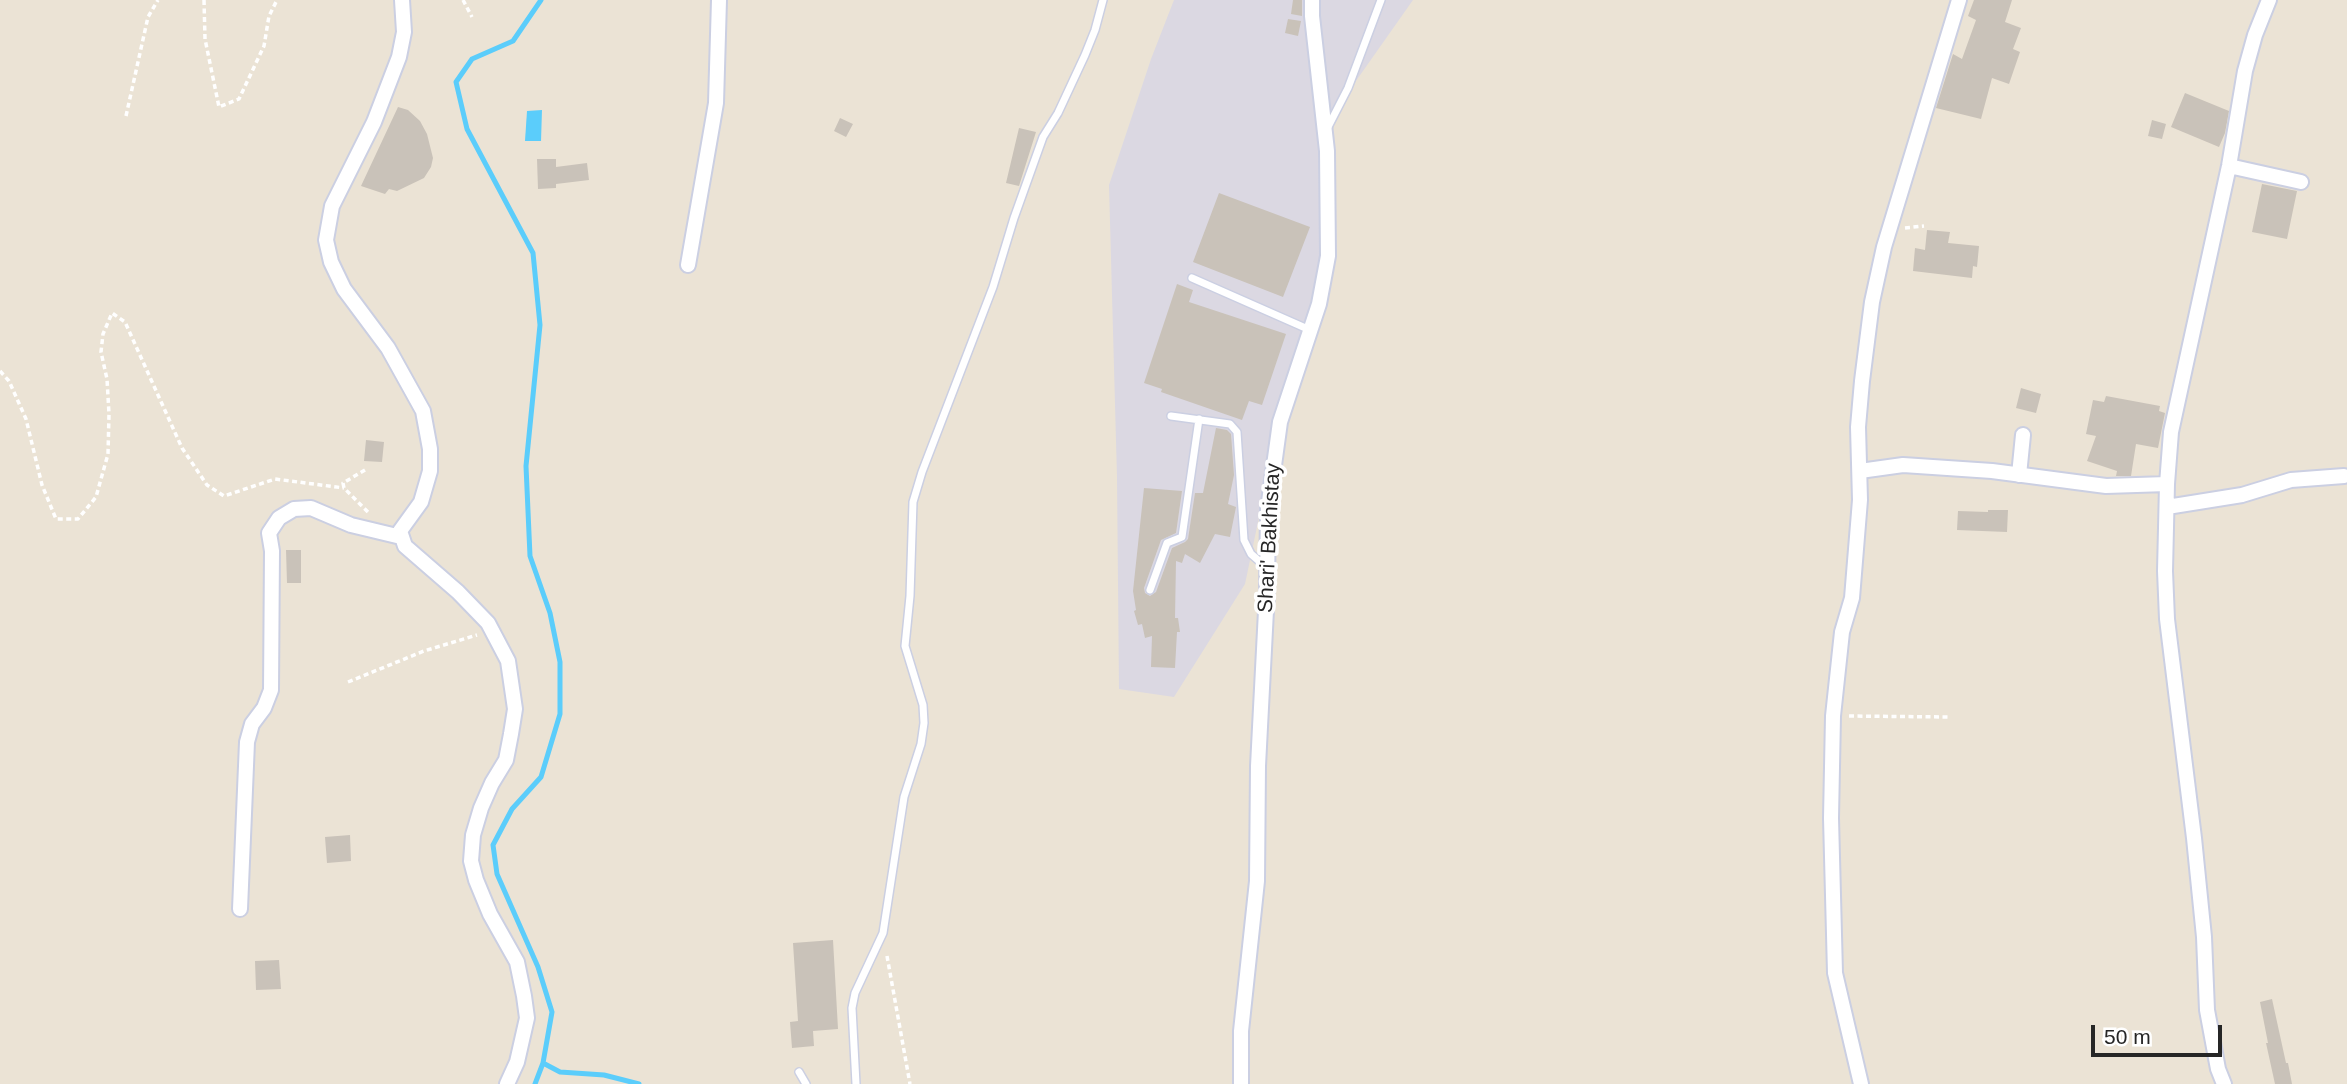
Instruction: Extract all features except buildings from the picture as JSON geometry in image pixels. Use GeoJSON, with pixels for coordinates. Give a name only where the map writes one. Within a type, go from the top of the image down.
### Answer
{"type":"FeatureCollection","features":[{"type":"Feature","properties":{"kind":"street"},"geometry":{"type":"LineString","coordinates":[[402,0],[404,32],[398,57],[374,122],[332,206],[326,240],[331,262],[344,289],[388,348],[423,411],[430,449],[430,471],[421,502],[404,525],[401,537],[405,546],[458,592],[488,623],[508,661],[515,709],[506,760],[492,783],[473,835],[471,860],[490,914],[517,962],[524,996],[527,1018],[517,1062],[508,1084]]}},
{"type":"Feature","properties":{"kind":"street"},"geometry":{"type":"LineString","coordinates":[[688,265],[716,103],[719,0]]}},
{"type":"Feature","properties":{"kind":"street","name":"Shari' Bakhistay"},"geometry":{"type":"LineString","coordinates":[[1241,1084],[1241,1031],[1257,881],[1258,766],[1268,509],[1280,422],[1319,304],[1328,256],[1329,200],[1325,132],[1312,0]]}},
{"type":"Feature","properties":{"kind":"street"},"geometry":{"type":"LineString","coordinates":[[1861,1084],[1835,973],[1830,818],[1833,716],[1842,632],[1852,597],[1860,471],[1858,427],[1872,302],[1884,247],[1959,0]]}},
{"type":"Feature","properties":{"kind":"street"},"geometry":{"type":"LineString","coordinates":[[2224,1084],[2218,1069],[2207,1010],[2204,937],[2194,838],[2167,619],[2167,484],[2171,432],[2229,166],[2245,71],[2269,0]]}},
{"type":"Feature","properties":{"kind":"street"},"geometry":{"type":"LineString","coordinates":[[2229,166],[2301,182]]}},
{"type":"Feature","properties":{"kind":"street"},"geometry":{"type":"LineString","coordinates":[[2019,475],[2023,435]]}},
{"type":"Feature","properties":{"kind":"street"},"geometry":{"type":"LineString","coordinates":[[1860,471],[1903,465],[2106,486],[2167,484]]}},
{"type":"Feature","properties":{"kind":"street"},"geometry":{"type":"LineString","coordinates":[[2167,507],[2233,498],[2291,481],[2344,476]]}},
{"type":"Feature","properties":{"kind":"street"},"geometry":{"type":"LineString","coordinates":[[240,909],[247,742],[252,724],[264,708],[271,690],[272,551],[269,533],[279,518],[294,509],[311,508],[351,525],[401,537]]}},
{"type":"Feature","properties":{"kind":"lane"},"geometry":{"type":"LineString","coordinates":[[856,1084],[852,1008],[859,984],[883,933],[904,797],[921,744],[924,723],[920,694],[905,646],[910,596],[913,502],[993,286],[1043,138],[1058,113],[1096,30],[1102,0]]}},
{"type":"Feature","properties":{"kind":"lane"},"geometry":{"type":"LineString","coordinates":[[1325,132],[1348,88],[1381,0]]}},
{"type":"Feature","properties":{"kind":"lane"},"geometry":{"type":"LineString","coordinates":[[1192,278],[1311,330]]}},
{"type":"Feature","properties":{"kind":"lane"},"geometry":{"type":"LineString","coordinates":[[1171,416],[1230,424],[1237,432],[1244,540],[1251,554],[1266,568]]}},
{"type":"Feature","properties":{"kind":"lane"},"geometry":{"type":"LineString","coordinates":[[1150,590],[1167,543],[1182,537],[1199,419]]}},
{"type":"Feature","properties":{"kind":"lane"},"geometry":{"type":"LineString","coordinates":[[799,1072],[806,1084]]}},
{"type":"Feature","properties":{"kind":"path"},"geometry":{"type":"LineString","coordinates":[[126,116],[148,17],[158,0]]}},
{"type":"Feature","properties":{"kind":"path"},"geometry":{"type":"LineString","coordinates":[[204,0],[205,39],[219,107],[239,99],[264,46],[270,16],[277,0]]}},
{"type":"Feature","properties":{"kind":"path"},"geometry":{"type":"LineString","coordinates":[[463,0],[472,17]]}},
{"type":"Feature","properties":{"kind":"path"},"geometry":{"type":"LineString","coordinates":[[0,371],[9,381],[26,419],[41,485],[57,519],[78,519],[96,497],[108,454],[110,414],[101,352],[103,334],[112,313],[125,323],[182,448],[207,485],[224,496],[275,479],[344,488],[370,514]]}},
{"type":"Feature","properties":{"kind":"path"},"geometry":{"type":"LineString","coordinates":[[344,488],[343,483],[365,470]]}},
{"type":"Feature","properties":{"kind":"path"},"geometry":{"type":"LineString","coordinates":[[348,682],[424,651],[481,634],[488,623]]}},
{"type":"Feature","properties":{"kind":"path"},"geometry":{"type":"LineString","coordinates":[[1833,716],[1948,717]]}},
{"type":"Feature","properties":{"kind":"path"},"geometry":{"type":"LineString","coordinates":[[883,933],[910,1084]]}},
{"type":"Feature","properties":{"kind":"shaded area"},"geometry":{"type":"Polygon","coordinates":[[[1174,0],[1413,0],[1320,132],[1321,264],[1285,393],[1245,584],[1174,697],[1119,689],[1117,477],[1109,185],[1151,59],[1174,0]]]}},
{"type":"Feature","properties":{"kind":"water"},"geometry":{"type":"Polygon","coordinates":[[[542,110],[541,141],[525,141],[527,111],[542,110]]]}},
{"type":"Feature","properties":{"kind":"waterway"},"geometry":{"type":"LineString","coordinates":[[535,1084],[543,1063],[552,1012],[538,967],[497,874],[493,845],[512,809],[541,777],[560,714],[560,662],[550,613],[530,556],[526,466],[540,325],[533,253],[467,129],[456,82],[472,59],[513,41],[541,0]]}},
{"type":"Feature","properties":{"kind":"waterway"},"geometry":{"type":"LineString","coordinates":[[543,1063],[560,1072],[604,1075],[639,1084]]}}]}
